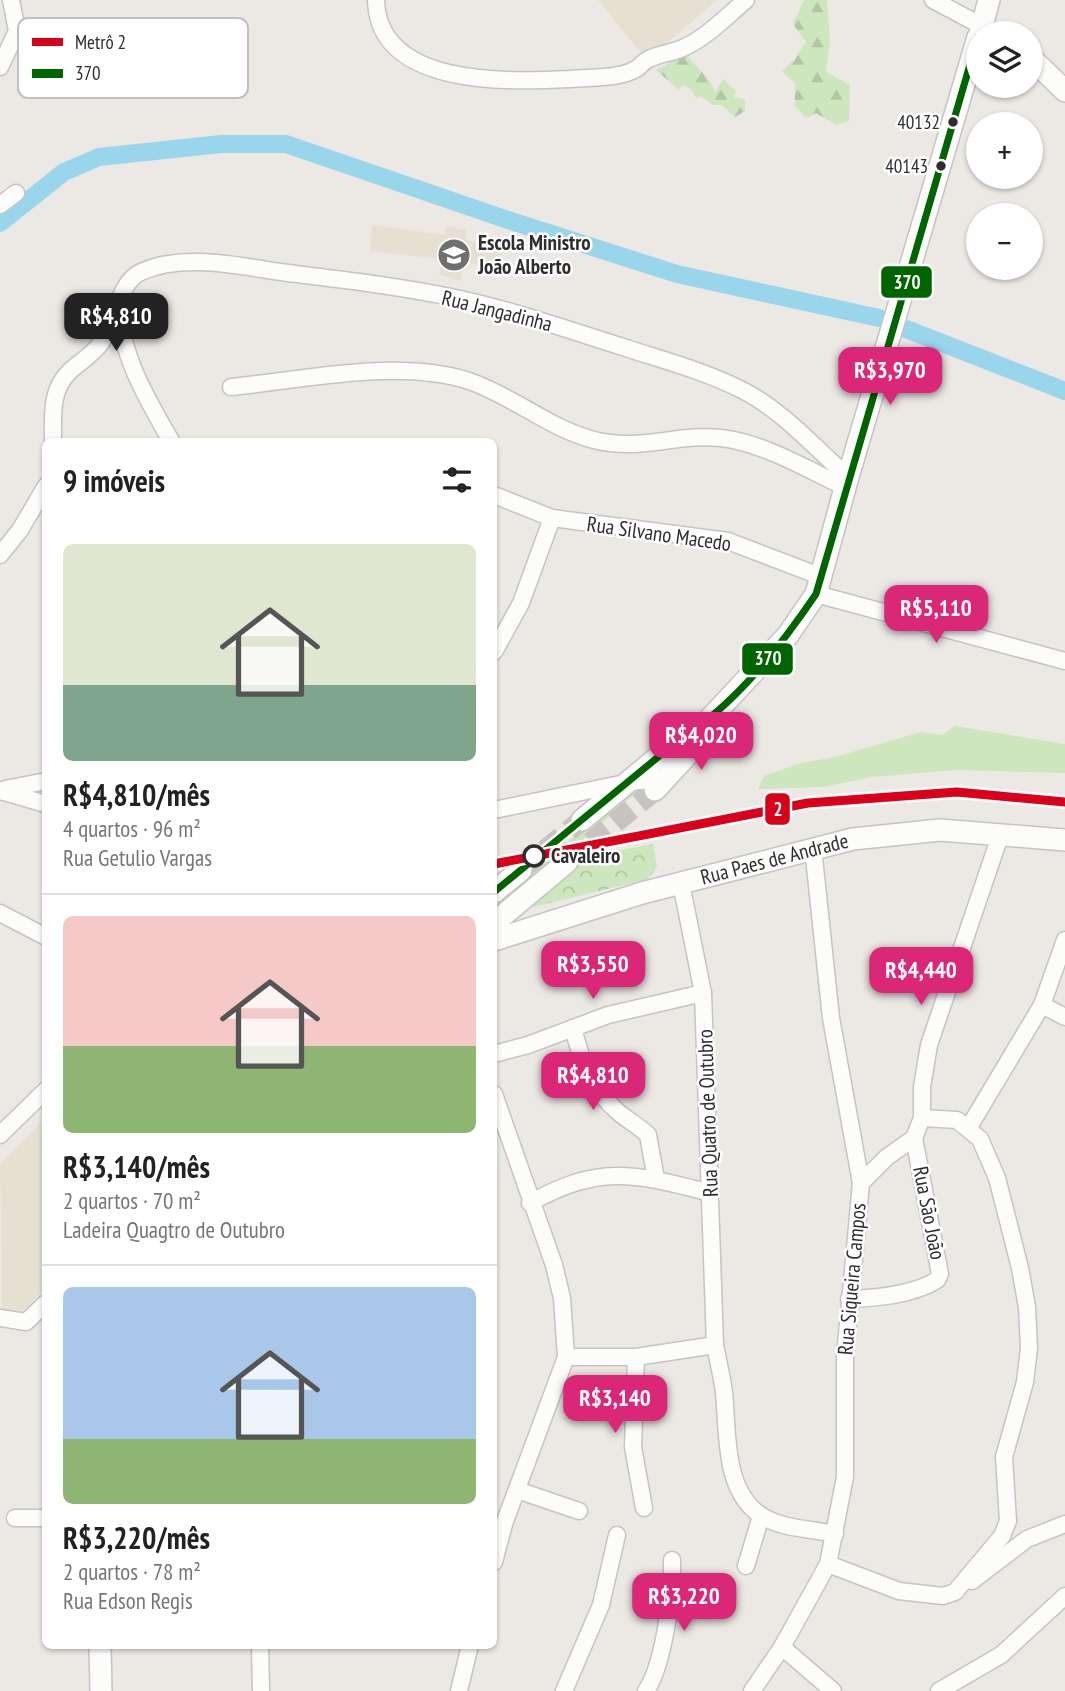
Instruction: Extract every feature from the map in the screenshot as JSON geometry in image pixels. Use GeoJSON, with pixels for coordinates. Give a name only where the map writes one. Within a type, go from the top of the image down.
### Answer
{"type":"FeatureCollection","features":[{"type":"Feature","properties":{"kind":"main road"},"geometry":{"type":"LineString","coordinates":[[985,21],[989,0]]}},
{"type":"Feature","properties":{"kind":"main road"},"geometry":{"type":"LineString","coordinates":[[1043,70],[1065,91]]}},
{"type":"Feature","properties":{"kind":"main road"},"geometry":{"type":"LineString","coordinates":[[661,784],[690,752],[706,723],[788,635],[819,586],[846,482],[966,88]]}},
{"type":"Feature","properties":{"kind":"main road"},"geometry":{"type":"LineString","coordinates":[[582,820],[680,739],[706,723]]}},
{"type":"Feature","properties":{"kind":"main road","name":"Rua Paes de Andrade"},"geometry":{"type":"LineString","coordinates":[[497,939],[681,883],[813,848],[894,833],[940,830],[1001,832],[1065,839]]}},
{"type":"Feature","properties":{"kind":"main road"},"geometry":{"type":"LineString","coordinates":[[497,920],[567,862]]}},
{"type":"Feature","properties":{"kind":"main road"},"geometry":{"type":"LineString","coordinates":[[497,890],[521,870]]}},
{"type":"Feature","properties":{"kind":"main road"},"geometry":{"type":"LineString","coordinates":[[100,1649],[101,1691]]}},
{"type":"Feature","properties":{"kind":"street"},"geometry":{"type":"LineString","coordinates":[[0,67],[17,31],[11,0]]}},
{"type":"Feature","properties":{"kind":"street"},"geometry":{"type":"LineString","coordinates":[[376,0],[376,14],[384,34],[405,54],[426,66],[451,75],[483,79],[548,80],[606,76],[633,71],[647,60],[687,47],[746,0]]}},
{"type":"Feature","properties":{"kind":"street"},"geometry":{"type":"LineString","coordinates":[[933,0],[966,21]]}},
{"type":"Feature","properties":{"kind":"street"},"geometry":{"type":"LineString","coordinates":[[0,205],[16,193]]}},
{"type":"Feature","properties":{"kind":"street","name":"Rua Jangadinha"},"geometry":{"type":"LineString","coordinates":[[53,438],[54,398],[59,386],[99,345],[131,279],[140,272],[163,265],[203,263],[460,299],[527,316],[645,354],[743,390],[767,405],[846,482]]}},
{"type":"Feature","properties":{"kind":"street"},"geometry":{"type":"LineString","coordinates":[[120,303],[121,337],[128,359],[169,438]]}},
{"type":"Feature","properties":{"kind":"street"},"geometry":{"type":"LineString","coordinates":[[231,387],[376,373],[435,373],[498,393],[559,426],[593,440],[624,446],[699,437],[723,438],[761,449],[846,482]]}},
{"type":"Feature","properties":{"kind":"street"},"geometry":{"type":"LineString","coordinates":[[0,555],[20,530],[42,493]]}},
{"type":"Feature","properties":{"kind":"street","name":"Rua Silvano Macedo"},"geometry":{"type":"LineString","coordinates":[[497,496],[552,519],[728,541],[819,586],[1065,661]]}},
{"type":"Feature","properties":{"kind":"street"},"geometry":{"type":"LineString","coordinates":[[497,647],[521,603],[552,519]]}},
{"type":"Feature","properties":{"kind":"street"},"geometry":{"type":"LineString","coordinates":[[3,787],[42,782]]}},
{"type":"Feature","properties":{"kind":"street"},"geometry":{"type":"LineString","coordinates":[[497,809],[630,782],[661,784]]}},
{"type":"Feature","properties":{"kind":"street"},"geometry":{"type":"LineString","coordinates":[[3,787],[42,802]]}},
{"type":"Feature","properties":{"kind":"street"},"geometry":{"type":"LineString","coordinates":[[861,1183],[887,1157],[914,1138],[922,1118],[922,1087],[929,1045],[1001,832]]}},
{"type":"Feature","properties":{"kind":"street","name":"Rua Siqueira Campos"},"geometry":{"type":"LineString","coordinates":[[752,1691],[782,1647],[828,1564],[845,1477],[845,1356],[861,1183],[837,1063],[813,848]]}},
{"type":"Feature","properties":{"kind":"street","name":"Rua Quatro de Outubro"},"geometry":{"type":"LineString","coordinates":[[681,883],[703,993],[712,1193],[715,1345],[723,1391],[728,1457],[746,1499],[761,1516]]}},
{"type":"Feature","properties":{"kind":"street"},"geometry":{"type":"LineString","coordinates":[[3,919],[42,935]]}},
{"type":"Feature","properties":{"kind":"street"},"geometry":{"type":"LineString","coordinates":[[969,1127],[1042,1005],[1065,940]]}},
{"type":"Feature","properties":{"kind":"street"},"geometry":{"type":"LineString","coordinates":[[497,1053],[631,1009],[703,993]]}},
{"type":"Feature","properties":{"kind":"street"},"geometry":{"type":"LineString","coordinates":[[1042,1005],[1065,1017]]}},
{"type":"Feature","properties":{"kind":"street"},"geometry":{"type":"LineString","coordinates":[[573,1028],[580,1055],[599,1090],[616,1110],[648,1135],[656,1179]]}},
{"type":"Feature","properties":{"kind":"street"},"geometry":{"type":"LineString","coordinates":[[0,1135],[42,1094]]}},
{"type":"Feature","properties":{"kind":"street"},"geometry":{"type":"LineString","coordinates":[[497,1103],[562,1298],[566,1357],[517,1490],[499,1523]]}},
{"type":"Feature","properties":{"kind":"street"},"geometry":{"type":"LineString","coordinates":[[922,1118],[957,1119],[969,1127],[989,1155],[1020,1268],[1027,1307],[1029,1348],[1025,1382],[1004,1457],[1009,1508],[1006,1528],[956,1592]]}},
{"type":"Feature","properties":{"kind":"street","name":"Rua São João"},"geometry":{"type":"LineString","coordinates":[[849,1299],[920,1287],[937,1280],[940,1274],[914,1138]]}},
{"type":"Feature","properties":{"kind":"street"},"geometry":{"type":"LineString","coordinates":[[530,1203],[558,1187],[587,1177],[618,1174],[656,1179],[712,1193]]}},
{"type":"Feature","properties":{"kind":"street"},"geometry":{"type":"LineString","coordinates":[[0,1318],[26,1322],[42,1307]]}},
{"type":"Feature","properties":{"kind":"street"},"geometry":{"type":"LineString","coordinates":[[566,1357],[636,1357],[715,1345]]}},
{"type":"Feature","properties":{"kind":"street"},"geometry":{"type":"LineString","coordinates":[[636,1357],[633,1447],[644,1508]]}},
{"type":"Feature","properties":{"kind":"street"},"geometry":{"type":"LineString","coordinates":[[517,1490],[579,1511]]}},
{"type":"Feature","properties":{"kind":"street"},"geometry":{"type":"LineString","coordinates":[[746,1566],[761,1516],[787,1525],[835,1534]]}},
{"type":"Feature","properties":{"kind":"street"},"geometry":{"type":"LineString","coordinates":[[15,1518],[42,1518]]}},
{"type":"Feature","properties":{"kind":"street"},"geometry":{"type":"LineString","coordinates":[[828,1564],[899,1591],[926,1597],[956,1592],[1027,1539],[1065,1524]]}},
{"type":"Feature","properties":{"kind":"street"},"geometry":{"type":"LineString","coordinates":[[564,1691],[601,1605],[617,1535]]}},
{"type":"Feature","properties":{"kind":"street"},"geometry":{"type":"LineString","coordinates":[[647,1690],[672,1597],[672,1560]]}},
{"type":"Feature","properties":{"kind":"street"},"geometry":{"type":"LineString","coordinates":[[939,1691],[1001,1655],[1065,1596]]}},
{"type":"Feature","properties":{"kind":"street"},"geometry":{"type":"LineString","coordinates":[[782,1647],[834,1691]]}},
{"type":"Feature","properties":{"kind":"street"},"geometry":{"type":"LineString","coordinates":[[260,1649],[261,1691]]}},
{"type":"Feature","properties":{"kind":"street"},"geometry":{"type":"LineString","coordinates":[[459,1691],[469,1649]]}},
{"type":"Feature","properties":{"kind":"shaded area"},"geometry":{"type":"Polygon","coordinates":[[[598,0],[717,0],[647,60],[598,0]]]}},
{"type":"Feature","properties":{"kind":"shaded area","name":"Escola Ministro João Alberto"},"geometry":{"type":"Polygon","coordinates":[[[372,225],[445,235],[446,226],[466,230],[466,240],[503,246],[499,269],[464,262],[461,281],[439,275],[443,259],[370,251],[372,225]]]}},
{"type":"Feature","properties":{"kind":"shaded area"},"geometry":{"type":"Polygon","coordinates":[[[42,1121],[42,1291],[26,1309],[2,1317],[0,1164],[42,1121]]]}},
{"type":"Feature","properties":{"kind":"green space"},"geometry":{"type":"Polygon","coordinates":[[[804,0],[827,0],[830,39],[826,72],[850,85],[849,121],[836,125],[816,113],[806,118],[795,106],[795,83],[782,71],[795,59],[806,42],[793,24],[804,0]]]}},
{"type":"Feature","properties":{"kind":"green space"},"geometry":{"type":"Polygon","coordinates":[[[686,54],[715,92],[723,79],[736,91],[734,97],[745,99],[745,111],[735,117],[722,105],[713,105],[701,97],[696,98],[690,88],[682,85],[679,90],[656,70],[686,54]]]}},
{"type":"Feature","properties":{"kind":"green space"},"geometry":{"type":"Polygon","coordinates":[[[955,726],[1065,744],[1065,773],[956,770],[872,777],[823,787],[758,789],[764,776],[801,763],[835,757],[921,732],[942,735],[955,726]]]}},
{"type":"Feature","properties":{"kind":"green space"},"geometry":{"type":"Polygon","coordinates":[[[637,792],[497,916],[497,902],[622,795],[637,792]]]}},
{"type":"Feature","properties":{"kind":"green space"},"geometry":{"type":"Polygon","coordinates":[[[653,844],[657,867],[648,879],[517,911],[577,859],[653,844]]]}},
{"type":"Feature","properties":{"kind":"waterway"},"geometry":{"type":"LineString","coordinates":[[0,223],[64,172],[99,157],[221,144],[286,144],[677,274],[879,318]]}},
{"type":"Feature","properties":{"kind":"waterway"},"geometry":{"type":"LineString","coordinates":[[906,329],[1065,391]]}},
{"type":"Feature","properties":{"kind":"tunnel"},"geometry":{"type":"LineString","coordinates":[[567,862],[655,790]]}},
{"type":"Feature","properties":{"kind":"tunnel"},"geometry":{"type":"LineString","coordinates":[[521,870],[582,820]]}},
{"type":"Feature","properties":{"kind":"metro line","name":"2"},"geometry":{"type":"LineString","coordinates":[[497,863],[808,803],[957,792],[1065,802]]}},
{"type":"Feature","properties":{"kind":"transit line","name":"370"},"geometry":{"type":"LineString","coordinates":[[497,890],[738,692],[772,654],[816,594],[966,78]]}},
{"type":"Feature","properties":{"kind":"place","name":"40132"},"geometry":{"type":"Point","coordinates":[953,122]}},
{"type":"Feature","properties":{"kind":"place","name":"40143"},"geometry":{"type":"Point","coordinates":[941,166]}},
{"type":"Feature","properties":{"kind":"place","name":"Escola Ministro João Alberto"},"geometry":{"type":"Point","coordinates":[454,255]}},
{"type":"Feature","properties":{"kind":"place","name":"Cavaleiro"},"geometry":{"type":"Point","coordinates":[534,856]}}]}
